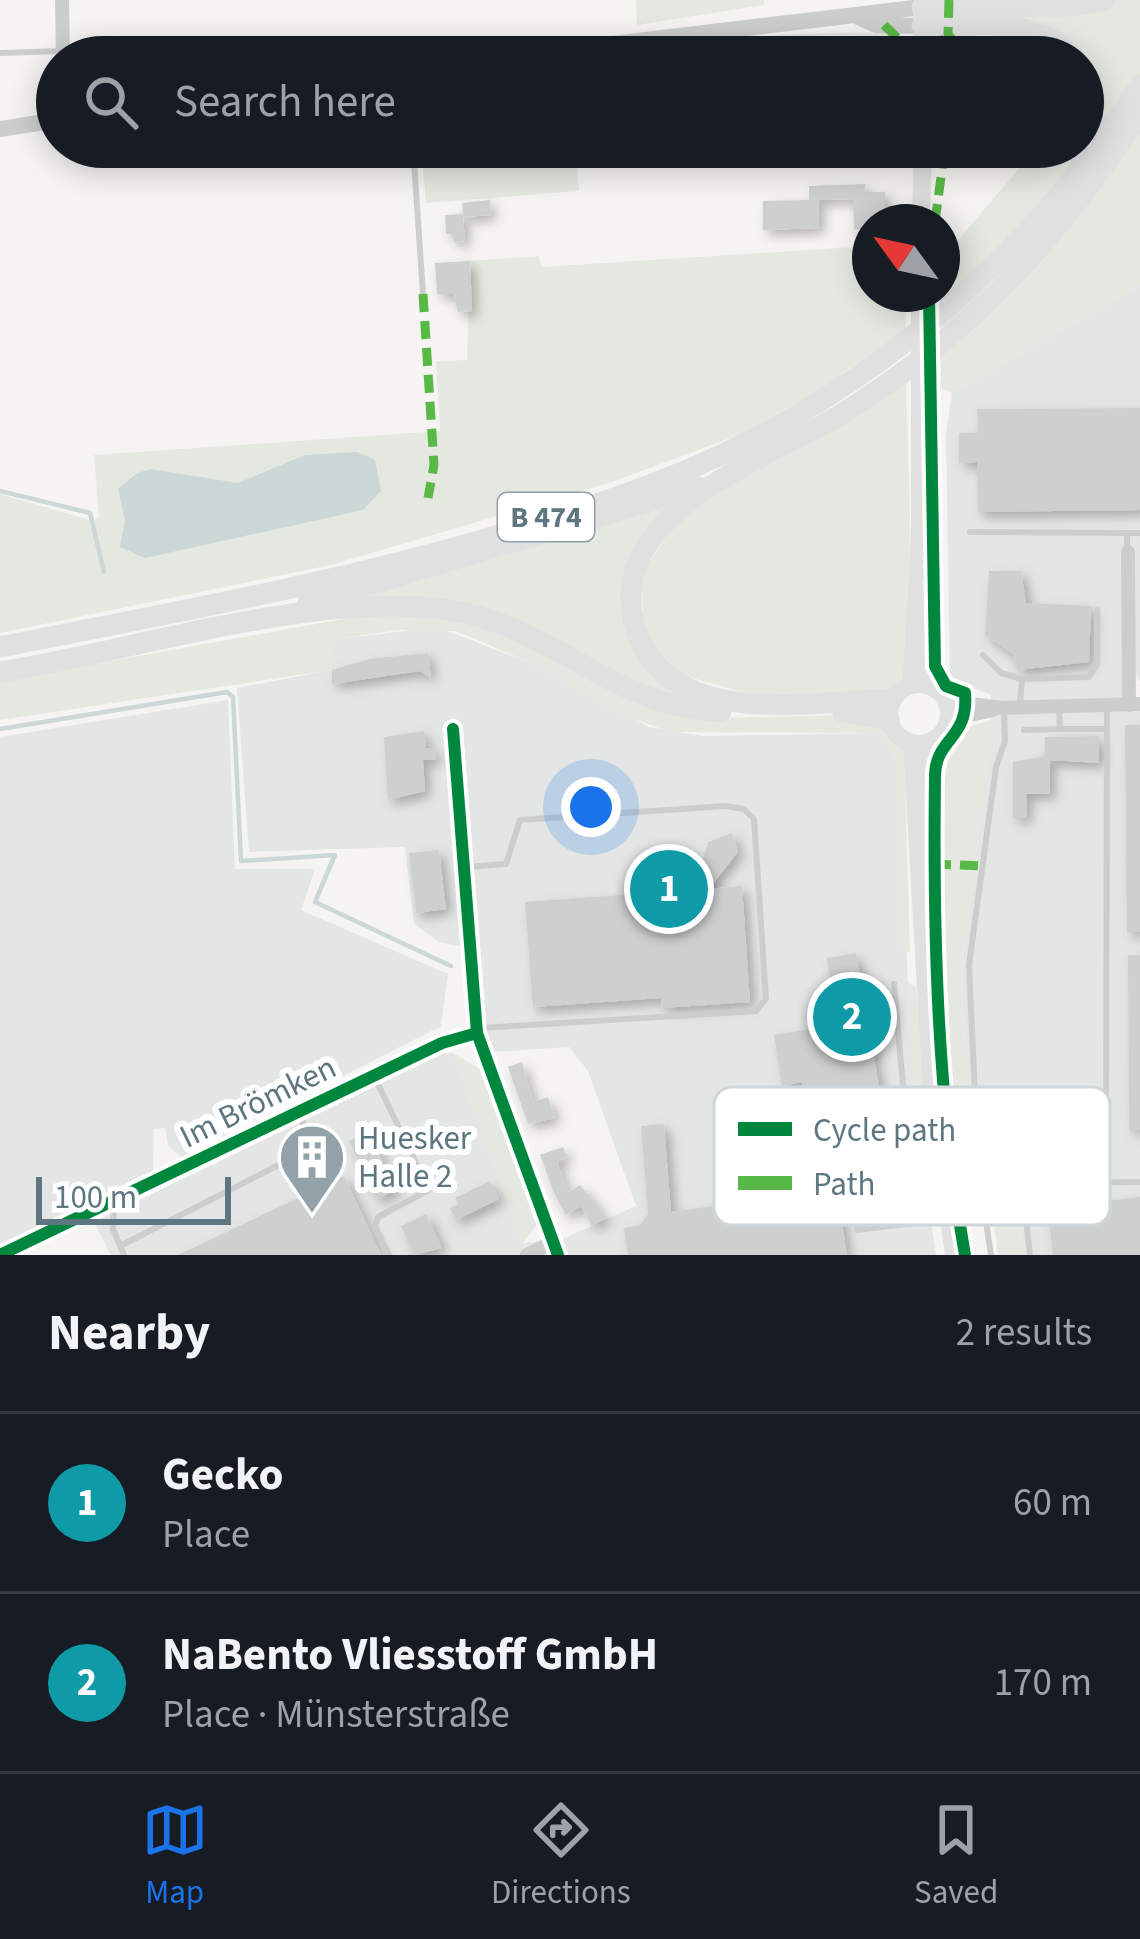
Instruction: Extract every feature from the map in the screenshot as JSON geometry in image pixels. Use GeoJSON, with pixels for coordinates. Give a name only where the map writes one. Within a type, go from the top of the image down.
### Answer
{"type":"FeatureCollection","features":[{"type":"Feature","properties":{"kind":"highway"},"geometry":{"type":"LineString","coordinates":[[922,11],[1071,6],[1105,0]]}},
{"type":"Feature","properties":{"kind":"highway"},"geometry":{"type":"LineString","coordinates":[[922,11],[971,26],[1047,36]]}},
{"type":"Feature","properties":{"kind":"highway"},"geometry":{"type":"LineString","coordinates":[[961,36],[971,26]]}},
{"type":"Feature","properties":{"kind":"highway","name":"B 474"},"geometry":{"type":"LineString","coordinates":[[1104,138],[1140,85]]}},
{"type":"Feature","properties":{"kind":"highway","name":"B 474"},"geometry":{"type":"LineString","coordinates":[[1104,161],[1140,114]]}},
{"type":"Feature","properties":{"kind":"highway"},"geometry":{"type":"LineString","coordinates":[[1023,234],[1073,168]]}},
{"type":"Feature","properties":{"kind":"highway","name":"B 474"},"geometry":{"type":"LineString","coordinates":[[0,647],[279,591],[494,534],[680,473],[794,414],[945,312],[1084,168]]}},
{"type":"Feature","properties":{"kind":"highway","name":"B 474"},"geometry":{"type":"LineString","coordinates":[[0,672],[214,630],[716,482],[841,414],[943,341],[1049,234],[1099,168]]}},
{"type":"Feature","properties":{"kind":"highway"},"geometry":{"type":"LineString","coordinates":[[716,482],[665,521],[635,570],[632,610],[646,654],[672,680],[702,696],[741,701],[897,701]]}},
{"type":"Feature","properties":{"kind":"highway"},"geometry":{"type":"LineString","coordinates":[[214,630],[358,607],[442,609],[522,632],[622,688],[682,708],[842,712],[897,701]]}},
{"type":"Feature","properties":{"kind":"main road"},"geometry":{"type":"LineString","coordinates":[[921,204],[922,168]]}},
{"type":"Feature","properties":{"kind":"main road"},"geometry":{"type":"LineString","coordinates":[[920,312],[920,544],[926,670],[942,703],[941,735],[919,743],[897,735],[897,701],[920,544]]}},
{"type":"Feature","properties":{"kind":"main road"},"geometry":{"type":"LineString","coordinates":[[897,701],[942,703]]}},
{"type":"Feature","properties":{"kind":"main road"},"geometry":{"type":"LineString","coordinates":[[919,743],[918,887],[936,1087]]}},
{"type":"Feature","properties":{"kind":"main road"},"geometry":{"type":"LineString","coordinates":[[949,1225],[954,1255]]}},
{"type":"Feature","properties":{"kind":"street"},"geometry":{"type":"LineString","coordinates":[[62,0],[63,36]]}},
{"type":"Feature","properties":{"kind":"street"},"geometry":{"type":"LineString","coordinates":[[723,36],[860,17],[876,25],[922,11]]}},
{"type":"Feature","properties":{"kind":"street"},"geometry":{"type":"LineString","coordinates":[[0,129],[36,123]]}},
{"type":"Feature","properties":{"kind":"street"},"geometry":{"type":"LineString","coordinates":[[942,703],[1011,708],[1135,705],[1127,552]]}},
{"type":"Feature","properties":{"kind":"street"},"geometry":{"type":"LineString","coordinates":[[453,729],[477,1031],[555,1248],[527,1255]]}},
{"type":"Feature","properties":{"kind":"street","name":"Im Brömken"},"geometry":{"type":"LineString","coordinates":[[0,1255],[49,1227],[115,1201],[442,1043],[477,1031]]}},
{"type":"Feature","properties":{"kind":"lane"},"geometry":{"type":"LineString","coordinates":[[0,53],[36,54]]}},
{"type":"Feature","properties":{"kind":"lane"},"geometry":{"type":"LineString","coordinates":[[414,168],[423,294]]}},
{"type":"Feature","properties":{"kind":"lane"},"geometry":{"type":"LineString","coordinates":[[970,532],[1140,533]]}},
{"type":"Feature","properties":{"kind":"lane"},"geometry":{"type":"LineString","coordinates":[[1127,533],[1127,552]]}},
{"type":"Feature","properties":{"kind":"lane"},"geometry":{"type":"LineString","coordinates":[[982,655],[1000,673],[1022,679],[1089,677],[1097,664],[1097,610]]}},
{"type":"Feature","properties":{"kind":"lane"},"geometry":{"type":"LineString","coordinates":[[975,1087],[969,965],[995,767],[1022,679]]}},
{"type":"Feature","properties":{"kind":"lane"},"geometry":{"type":"LineString","coordinates":[[1106,1087],[1107,705]]}},
{"type":"Feature","properties":{"kind":"lane"},"geometry":{"type":"LineString","coordinates":[[1059,706],[1060,729]]}},
{"type":"Feature","properties":{"kind":"lane"},"geometry":{"type":"LineString","coordinates":[[1024,730],[1107,729]]}},
{"type":"Feature","properties":{"kind":"lane"},"geometry":{"type":"LineString","coordinates":[[463,868],[506,864],[520,820],[726,806],[744,808],[754,819],[766,999],[756,1011],[477,1031]]}},
{"type":"Feature","properties":{"kind":"lane"},"geometry":{"type":"LineString","coordinates":[[894,984],[903,1087]]}},
{"type":"Feature","properties":{"kind":"lane"},"geometry":{"type":"LineString","coordinates":[[374,1076],[429,1190],[379,1216],[375,1226],[389,1255]]}},
{"type":"Feature","properties":{"kind":"lane"},"geometry":{"type":"LineString","coordinates":[[115,1201],[113,1228],[122,1251],[306,1151],[300,1111]]}},
{"type":"Feature","properties":{"kind":"lane"},"geometry":{"type":"LineString","coordinates":[[1110,1182],[1140,1182]]}},
{"type":"Feature","properties":{"kind":"lane"},"geometry":{"type":"LineString","coordinates":[[855,1225],[856,1230],[893,1225]]}},
{"type":"Feature","properties":{"kind":"lane"},"geometry":{"type":"LineString","coordinates":[[986,1225],[991,1255]]}},
{"type":"Feature","properties":{"kind":"lane"},"geometry":{"type":"LineString","coordinates":[[1027,1225],[1030,1255]]}},
{"type":"Feature","properties":{"kind":"shaded area"},"geometry":{"type":"Polygon","coordinates":[[[636,0],[764,0],[764,5],[637,25],[636,0]]]}},
{"type":"Feature","properties":{"kind":"shaded area"},"geometry":{"type":"Polygon","coordinates":[[[995,0],[1140,0],[1140,285],[952,393],[940,388],[941,312],[960,312],[960,238],[1019,168],[1104,168],[1104,36],[997,36],[995,0]]]}},
{"type":"Feature","properties":{"kind":"shaded area"},"geometry":{"type":"Polygon","coordinates":[[[887,32],[893,36],[769,36],[887,32]]]}},
{"type":"Feature","properties":{"kind":"shaded area"},"geometry":{"type":"Polygon","coordinates":[[[423,168],[577,168],[579,191],[426,203],[423,168]]]}},
{"type":"Feature","properties":{"kind":"shaded area"},"geometry":{"type":"Polygon","coordinates":[[[852,247],[852,312],[906,312],[906,330],[816,392],[741,434],[612,482],[331,565],[0,633],[0,494],[93,521],[99,517],[94,455],[440,431],[436,361],[467,360],[470,261],[539,256],[541,267],[852,247]]]}},
{"type":"Feature","properties":{"kind":"shaded area"},"geometry":{"type":"Polygon","coordinates":[[[1140,285],[1140,682],[1134,668],[1129,704],[1140,704],[1140,1255],[1023,1255],[1019,1225],[1110,1225],[1110,1087],[968,1087],[961,976],[990,738],[999,738],[991,720],[991,695],[950,678],[946,434],[952,393],[1140,285]]]}},
{"type":"Feature","properties":{"kind":"shaded area"},"geometry":{"type":"Polygon","coordinates":[[[906,378],[911,550],[902,682],[893,689],[840,696],[744,693],[672,672],[644,632],[641,575],[682,513],[906,378]]]}},
{"type":"Feature","properties":{"kind":"shaded area"},"geometry":{"type":"Polygon","coordinates":[[[357,452],[375,460],[381,491],[363,510],[145,558],[120,547],[125,521],[118,489],[137,473],[151,469],[238,483],[305,455],[357,452]]]}},
{"type":"Feature","properties":{"kind":"shaded area"},"geometry":{"type":"Polygon","coordinates":[[[676,502],[627,612],[681,693],[662,697],[546,636],[357,599],[676,502]]]}},
{"type":"Feature","properties":{"kind":"shaded area"},"geometry":{"type":"Polygon","coordinates":[[[371,614],[466,620],[717,718],[842,715],[886,727],[904,748],[910,952],[904,952],[902,945],[896,760],[880,733],[671,732],[622,715],[531,663],[456,631],[400,630],[330,640],[332,670],[0,720],[0,681],[371,614]]]}},
{"type":"Feature","properties":{"kind":"shaded area"},"geometry":{"type":"Polygon","coordinates":[[[437,627],[531,663],[649,727],[703,736],[880,733],[896,760],[914,1087],[714,1087],[714,1225],[932,1225],[936,1255],[111,1255],[94,1222],[442,1054],[453,1053],[522,1243],[560,1240],[636,1206],[588,1071],[569,1047],[492,1052],[484,1029],[477,950],[439,942],[414,924],[405,847],[249,852],[237,688],[331,670],[330,640],[437,627]]]}},
{"type":"Feature","properties":{"kind":"shaded area"},"geometry":{"type":"Polygon","coordinates":[[[228,700],[235,869],[315,869],[301,910],[448,974],[441,1026],[182,1158],[168,1145],[165,1128],[154,1129],[153,1172],[0,1246],[0,737],[228,700]]]}},
{"type":"Feature","properties":{"kind":"shaded area"},"geometry":{"type":"Polygon","coordinates":[[[991,720],[1000,739],[990,739],[961,976],[968,1087],[948,1087],[937,969],[936,766],[963,729],[991,720]]]}},
{"type":"Feature","properties":{"kind":"shaded area"},"geometry":{"type":"Polygon","coordinates":[[[907,981],[916,988],[926,1087],[913,1087],[907,981]]]}},
{"type":"Feature","properties":{"kind":"shaded area"},"geometry":{"type":"Polygon","coordinates":[[[453,1053],[480,1069],[538,1224],[522,1244],[453,1053]]]}},
{"type":"Feature","properties":{"kind":"shaded area"},"geometry":{"type":"Polygon","coordinates":[[[994,1225],[1019,1225],[1023,1255],[998,1255],[994,1225]]]}},
{"type":"Feature","properties":{"kind":"building"},"geometry":{"type":"Polygon","coordinates":[[[865,184],[865,192],[885,192],[885,204],[819,200],[819,228],[763,230],[763,201],[809,200],[809,186],[865,184]]]}},
{"type":"Feature","properties":{"kind":"building"},"geometry":{"type":"Polygon","coordinates":[[[490,200],[491,215],[463,217],[465,241],[454,242],[453,234],[446,234],[445,215],[463,214],[462,203],[490,200]]]}},
{"type":"Feature","properties":{"kind":"building"},"geometry":{"type":"Polygon","coordinates":[[[470,261],[472,311],[458,312],[453,294],[437,294],[435,263],[470,261]]]}},
{"type":"Feature","properties":{"kind":"building"},"geometry":{"type":"Polygon","coordinates":[[[1140,408],[1140,510],[978,512],[977,462],[959,463],[959,433],[978,433],[977,409],[1140,408]]]}},
{"type":"Feature","properties":{"kind":"building"},"geometry":{"type":"Polygon","coordinates":[[[989,571],[1021,571],[1026,603],[1091,606],[1089,662],[1017,670],[1013,654],[985,635],[989,571]]]}},
{"type":"Feature","properties":{"kind":"building"},"geometry":{"type":"Polygon","coordinates":[[[428,653],[431,678],[420,671],[332,684],[332,670],[369,659],[428,653]]]}},
{"type":"Feature","properties":{"kind":"building"},"geometry":{"type":"Polygon","coordinates":[[[1125,725],[1140,725],[1140,932],[1127,932],[1125,725]]]}},
{"type":"Feature","properties":{"kind":"building"},"geometry":{"type":"Polygon","coordinates":[[[424,731],[426,749],[435,748],[436,759],[423,760],[425,791],[388,800],[384,737],[424,731]]]}},
{"type":"Feature","properties":{"kind":"building"},"geometry":{"type":"Polygon","coordinates":[[[1099,736],[1099,763],[1050,760],[1050,794],[1026,794],[1027,818],[1013,818],[1013,762],[1045,756],[1045,737],[1099,736]]]}},
{"type":"Feature","properties":{"kind":"building"},"geometry":{"type":"Polygon","coordinates":[[[732,833],[738,852],[709,889],[742,886],[750,1002],[662,1008],[661,998],[533,1007],[525,902],[622,895],[647,880],[701,866],[708,842],[732,833]]]}},
{"type":"Feature","properties":{"kind":"building"},"geometry":{"type":"Polygon","coordinates":[[[439,850],[446,909],[416,913],[409,853],[439,850]]]}},
{"type":"Feature","properties":{"kind":"building"},"geometry":{"type":"Polygon","coordinates":[[[856,953],[879,1087],[803,1087],[802,1082],[782,1086],[774,1035],[838,1025],[827,958],[856,953]]]}},
{"type":"Feature","properties":{"kind":"building"},"geometry":{"type":"Polygon","coordinates":[[[1128,955],[1140,955],[1140,1130],[1129,1130],[1128,955]]]}},
{"type":"Feature","properties":{"kind":"building"},"geometry":{"type":"Polygon","coordinates":[[[522,1062],[533,1102],[548,1097],[555,1118],[528,1124],[508,1067],[522,1062]]]}},
{"type":"Feature","properties":{"kind":"building"},"geometry":{"type":"Polygon","coordinates":[[[664,1124],[671,1212],[714,1206],[714,1225],[842,1225],[847,1255],[628,1255],[624,1228],[640,1225],[648,1214],[641,1126],[664,1124]]]}},
{"type":"Feature","properties":{"kind":"building"},"geometry":{"type":"Polygon","coordinates":[[[368,1131],[396,1190],[377,1199],[349,1141],[368,1131]]]}},
{"type":"Feature","properties":{"kind":"building"},"geometry":{"type":"Polygon","coordinates":[[[563,1147],[567,1157],[559,1160],[559,1167],[568,1192],[580,1185],[606,1217],[592,1226],[581,1206],[566,1215],[540,1155],[563,1147]]]}},
{"type":"Feature","properties":{"kind":"building","name":"Huesker Halle 2"},"geometry":{"type":"Polygon","coordinates":[[[344,1176],[381,1255],[178,1255],[344,1176]]]}},
{"type":"Feature","properties":{"kind":"building"},"geometry":{"type":"Polygon","coordinates":[[[490,1181],[499,1199],[456,1220],[450,1208],[458,1204],[455,1198],[490,1181]]]}},
{"type":"Feature","properties":{"kind":"building"},"geometry":{"type":"Polygon","coordinates":[[[1140,1197],[1140,1255],[1053,1255],[1050,1225],[1110,1225],[1110,1201],[1140,1197]]]}},
{"type":"Feature","properties":{"kind":"building"},"geometry":{"type":"Polygon","coordinates":[[[426,1214],[442,1248],[414,1255],[401,1226],[426,1214]]]}},
{"type":"Feature","properties":{"kind":"waterway"},"geometry":{"type":"LineString","coordinates":[[0,491],[90,513],[104,572]]}},
{"type":"Feature","properties":{"kind":"waterway"},"geometry":{"type":"LineString","coordinates":[[0,729],[227,692],[233,697],[241,861],[335,855],[315,902],[451,966]]}},
{"type":"Feature","properties":{"kind":"marked path"},"geometry":{"type":"LineString","coordinates":[[949,0],[949,36]]}},
{"type":"Feature","properties":{"kind":"marked path"},"geometry":{"type":"LineString","coordinates":[[884,25],[896,36]]}},
{"type":"Feature","properties":{"kind":"marked path"},"geometry":{"type":"LineString","coordinates":[[937,204],[942,168]]}},
{"type":"Feature","properties":{"kind":"marked path"},"geometry":{"type":"LineString","coordinates":[[423,294],[434,465],[428,498]]}},
{"type":"Feature","properties":{"kind":"marked path"},"geometry":{"type":"LineString","coordinates":[[933,864],[982,866]]}},
{"type":"Feature","properties":{"kind":"cycle path"},"geometry":{"type":"LineString","coordinates":[[929,312],[935,666],[946,686],[965,693],[962,720],[941,753],[935,775],[936,956],[944,1087]]}},
{"type":"Feature","properties":{"kind":"cycle path"},"geometry":{"type":"LineString","coordinates":[[453,729],[477,1033],[558,1255]]}},
{"type":"Feature","properties":{"kind":"cycle path"},"geometry":{"type":"LineString","coordinates":[[0,1255],[442,1043],[477,1033]]}},
{"type":"Feature","properties":{"kind":"cycle path"},"geometry":{"type":"LineString","coordinates":[[960,1225],[965,1255]]}},
{"type":"Feature","properties":{"kind":"place","name":"Gecko"},"geometry":{"type":"Point","coordinates":[669,889]}},
{"type":"Feature","properties":{"kind":"place","name":"NaBento Vliesstoff GmbH"},"geometry":{"type":"Point","coordinates":[852,1017]}},
{"type":"Feature","properties":{"kind":"place","name":"Huesker Halle 2"},"geometry":{"type":"Point","coordinates":[312,1216]}}]}
